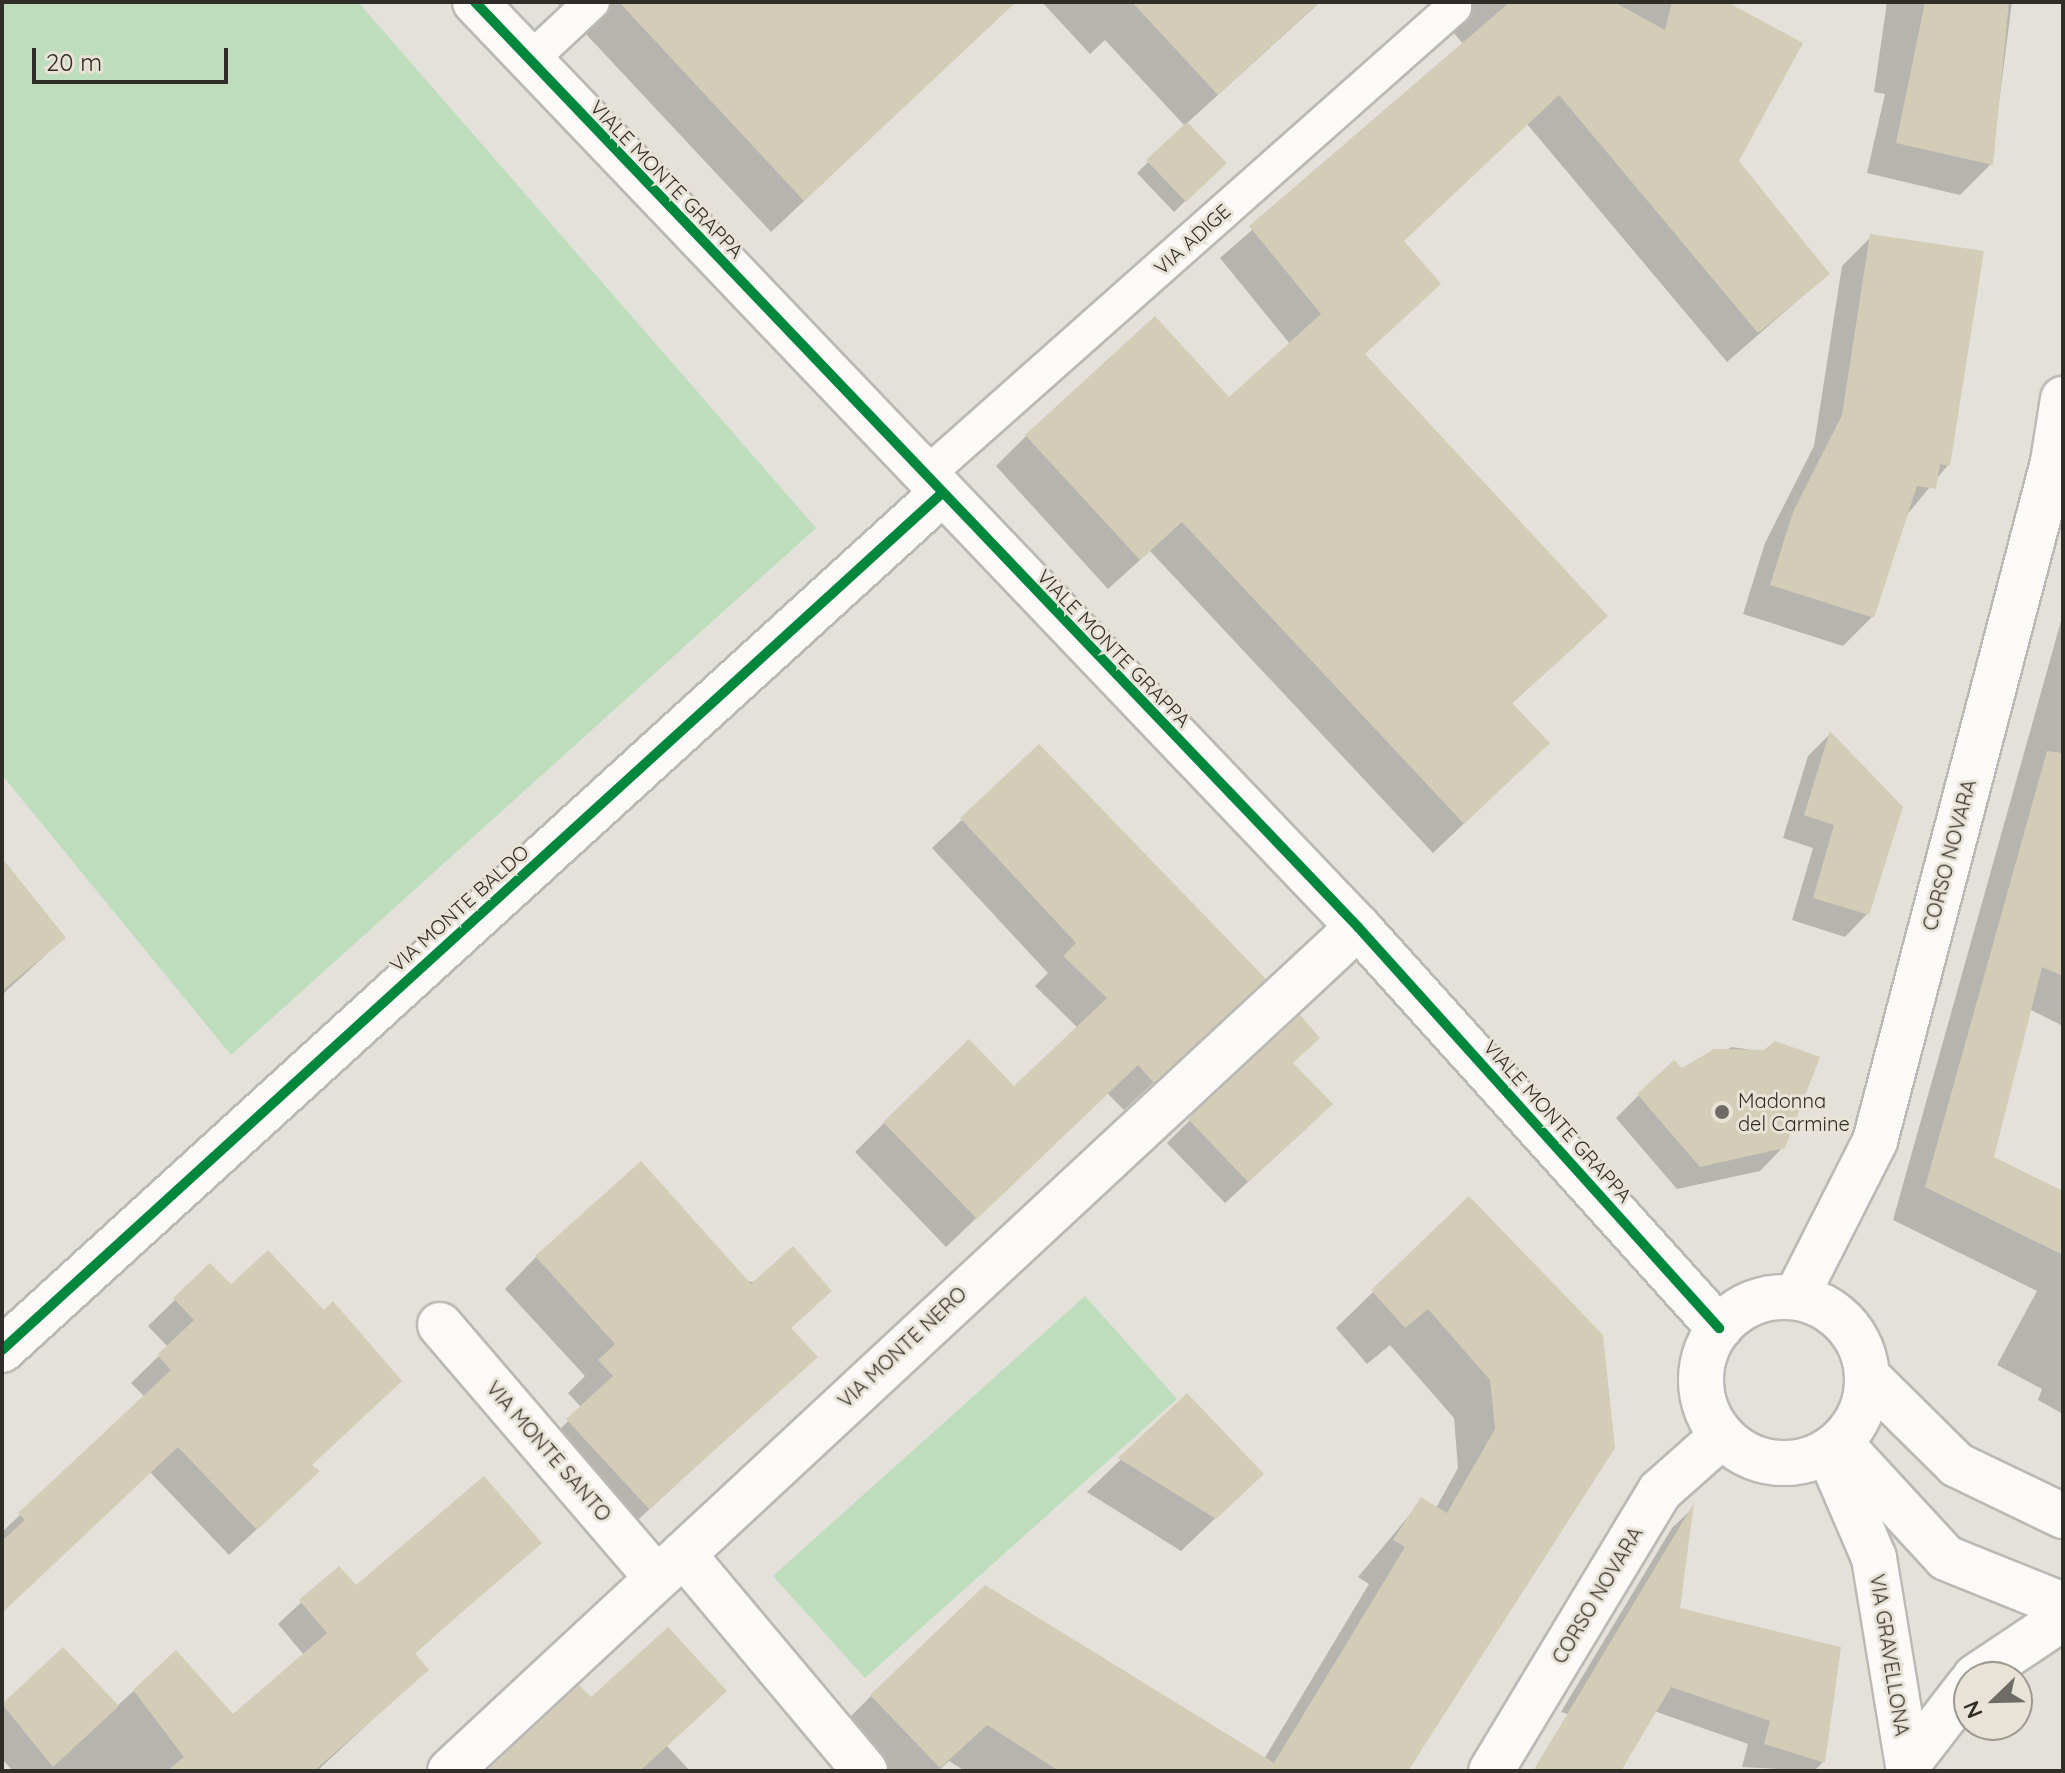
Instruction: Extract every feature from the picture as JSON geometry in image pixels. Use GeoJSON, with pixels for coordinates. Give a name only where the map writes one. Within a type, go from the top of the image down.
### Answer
{"type":"FeatureCollection","features":[{"type":"Feature","properties":{"kind":"street","name":"VIALE MONTE GRAPPA"},"geometry":{"type":"LineString","coordinates":[[475,2],[1358,927],[1719,1328]]}},
{"type":"Feature","properties":{"kind":"street","name":"CORSO NOVARA"},"geometry":{"type":"LineString","coordinates":[[1796,1297],[1875,1141],[2058,464],[2063,399]]}},
{"type":"Feature","properties":{"kind":"street","name":"VIA MONTE BALDO"},"geometry":{"type":"LineString","coordinates":[[2,1350],[933,485]]}},
{"type":"Feature","properties":{"kind":"street","name":"VIA MONTE NERO"},"geometry":{"type":"LineString","coordinates":[[450,1771],[1033,1224],[1358,927]]}},
{"type":"Feature","properties":{"kind":"street"},"geometry":{"type":"LineString","coordinates":[[1868,1377],[1856,1424],[1834,1447],[1784,1464],[1739,1451],[1722,1436],[1700,1382],[1719,1328],[1753,1302],[1796,1297],[1847,1324],[1868,1377],[1957,1465],[2063,1516]]}},
{"type":"Feature","properties":{"kind":"street","name":"VIA MONTE SANTO"},"geometry":{"type":"LineString","coordinates":[[440,1325],[865,1771]]}},
{"type":"Feature","properties":{"kind":"street","name":"CORSO NOVARA"},"geometry":{"type":"LineString","coordinates":[[1491,1771],[1660,1491],[1722,1436]]}},
{"type":"Feature","properties":{"kind":"street"},"geometry":{"type":"LineString","coordinates":[[1834,1447],[1946,1558],[2063,1605]]}},
{"type":"Feature","properties":{"kind":"street","name":"VIA GRAVELLONA"},"geometry":{"type":"LineString","coordinates":[[1834,1447],[1874,1558],[1908,1768]]}},
{"type":"Feature","properties":{"kind":"street"},"geometry":{"type":"LineString","coordinates":[[1999,1661],[2063,1618]]}},
{"type":"Feature","properties":{"kind":"street"},"geometry":{"type":"LineString","coordinates":[[1908,1768],[1953,1707]]}},
{"type":"Feature","properties":{"kind":"lane"},"geometry":{"type":"LineString","coordinates":[[530,60],[592,2]]}},
{"type":"Feature","properties":{"kind":"lane","name":"VIA ADIGE"},"geometry":{"type":"LineString","coordinates":[[933,485],[1454,7],[1450,2]]}},
{"type":"Feature","properties":{"kind":"green space"},"geometry":{"type":"Polygon","coordinates":[[[2,2],[358,2],[816,528],[231,1055],[2,775],[2,2]]]}},
{"type":"Feature","properties":{"kind":"green space"},"geometry":{"type":"Polygon","coordinates":[[[1085,1296],[1177,1399],[865,1678],[773,1576],[1085,1296]]]}},
{"type":"Feature","properties":{"kind":"building"},"geometry":{"type":"Polygon","coordinates":[[[619,2],[1016,2],[804,201],[619,2]]]}},
{"type":"Feature","properties":{"kind":"building"},"geometry":{"type":"Polygon","coordinates":[[[1132,2],[1319,2],[1218,95],[1132,2]]]}},
{"type":"Feature","properties":{"kind":"building"},"geometry":{"type":"Polygon","coordinates":[[[1510,2],[1614,2],[1665,30],[1672,2],[1727,2],[1803,43],[1739,161],[1830,274],[1758,333],[1559,95],[1404,241],[1441,284],[1365,354],[1608,616],[1512,703],[1550,743],[1464,824],[1182,522],[1140,560],[1025,435],[1155,316],[1229,397],[1321,314],[1249,226],[1510,2]]]}},
{"type":"Feature","properties":{"kind":"building"},"geometry":{"type":"Polygon","coordinates":[[[1925,2],[2009,2],[1993,165],[1896,143],[1925,2]]]}},
{"type":"Feature","properties":{"kind":"building"},"geometry":{"type":"Polygon","coordinates":[[[1187,122],[1227,163],[1186,202],[1146,160],[1187,122]]]}},
{"type":"Feature","properties":{"kind":"building"},"geometry":{"type":"Polygon","coordinates":[[[1870,234],[1984,251],[1950,466],[1940,464],[1936,489],[1917,486],[1874,618],[1770,585],[1793,512],[1842,415],[1870,234]]]}},
{"type":"Feature","properties":{"kind":"building"},"geometry":{"type":"Polygon","coordinates":[[[1830,731],[1903,807],[1869,915],[1813,898],[1834,825],[1804,815],[1830,731]]]}},
{"type":"Feature","properties":{"kind":"building"},"geometry":{"type":"Polygon","coordinates":[[[1039,744],[1266,979],[1154,1083],[1138,1065],[977,1219],[883,1122],[969,1039],[1014,1086],[1107,998],[1063,956],[1076,943],[960,818],[1039,744]]]}},
{"type":"Feature","properties":{"kind":"building"},"geometry":{"type":"Polygon","coordinates":[[[2047,751],[2063,753],[2063,976],[2042,967],[1994,1157],[2063,1191],[2063,1255],[1925,1187],[2047,751]]]}},
{"type":"Feature","properties":{"kind":"building"},"geometry":{"type":"Polygon","coordinates":[[[2,858],[66,938],[2,991],[2,858]]]}},
{"type":"Feature","properties":{"kind":"building"},"geometry":{"type":"Polygon","coordinates":[[[1300,1015],[1320,1038],[1293,1063],[1333,1104],[1248,1182],[1188,1119],[1300,1015]]]}},
{"type":"Feature","properties":{"kind":"building"},"geometry":{"type":"Polygon","coordinates":[[[1775,1041],[1820,1057],[1785,1148],[1700,1167],[1637,1094],[1674,1060],[1682,1068],[1714,1049],[1764,1050],[1775,1041]]]}},
{"type":"Feature","properties":{"kind":"building"},"geometry":{"type":"Polygon","coordinates":[[[641,1161],[751,1284],[793,1246],[832,1291],[791,1328],[818,1357],[649,1509],[566,1419],[613,1376],[598,1360],[615,1344],[535,1256],[641,1161]]]}},
{"type":"Feature","properties":{"kind":"building"},"geometry":{"type":"Polygon","coordinates":[[[1469,1196],[1603,1335],[1615,1448],[1408,1771],[1059,1771],[987,1725],[940,1768],[870,1695],[985,1585],[1274,1763],[1405,1547],[1393,1540],[1421,1497],[1447,1513],[1495,1429],[1490,1380],[1428,1309],[1405,1328],[1371,1290],[1469,1196]]]}},
{"type":"Feature","properties":{"kind":"building"},"geometry":{"type":"Polygon","coordinates":[[[268,1250],[324,1310],[333,1301],[402,1381],[312,1465],[320,1471],[257,1530],[178,1447],[2,1613],[2,1541],[25,1520],[18,1513],[171,1370],[157,1355],[194,1320],[173,1298],[210,1263],[231,1284],[268,1250]]]}},
{"type":"Feature","properties":{"kind":"building"},"geometry":{"type":"Polygon","coordinates":[[[1187,1393],[1264,1474],[1216,1519],[1118,1458],[1187,1393]]]}},
{"type":"Feature","properties":{"kind":"building"},"geometry":{"type":"Polygon","coordinates":[[[484,1476],[542,1543],[415,1653],[429,1670],[314,1771],[167,1771],[184,1757],[133,1690],[176,1650],[233,1714],[327,1633],[299,1600],[339,1566],[356,1585],[484,1476]]]}},
{"type":"Feature","properties":{"kind":"building"},"geometry":{"type":"Polygon","coordinates":[[[1694,1503],[1680,1608],[1841,1647],[1825,1763],[1764,1744],[1770,1721],[1671,1687],[1621,1771],[1533,1771],[1694,1503]]]}},
{"type":"Feature","properties":{"kind":"building"},"geometry":{"type":"Polygon","coordinates":[[[668,1627],[727,1691],[640,1771],[487,1771],[579,1685],[591,1697],[668,1627]]]}},
{"type":"Feature","properties":{"kind":"building"},"geometry":{"type":"Polygon","coordinates":[[[63,1647],[119,1706],[53,1767],[2,1704],[63,1647]]]}},
{"type":"Feature","properties":{"kind":"cycle path"},"geometry":{"type":"LineString","coordinates":[[475,2],[1358,927],[1719,1328]]}},
{"type":"Feature","properties":{"kind":"cycle path"},"geometry":{"type":"LineString","coordinates":[[2,1350],[941,494]]}},
{"type":"Feature","properties":{"kind":"place","name":"Madonna del Carmine"},"geometry":{"type":"Point","coordinates":[1722,1112]}}]}
